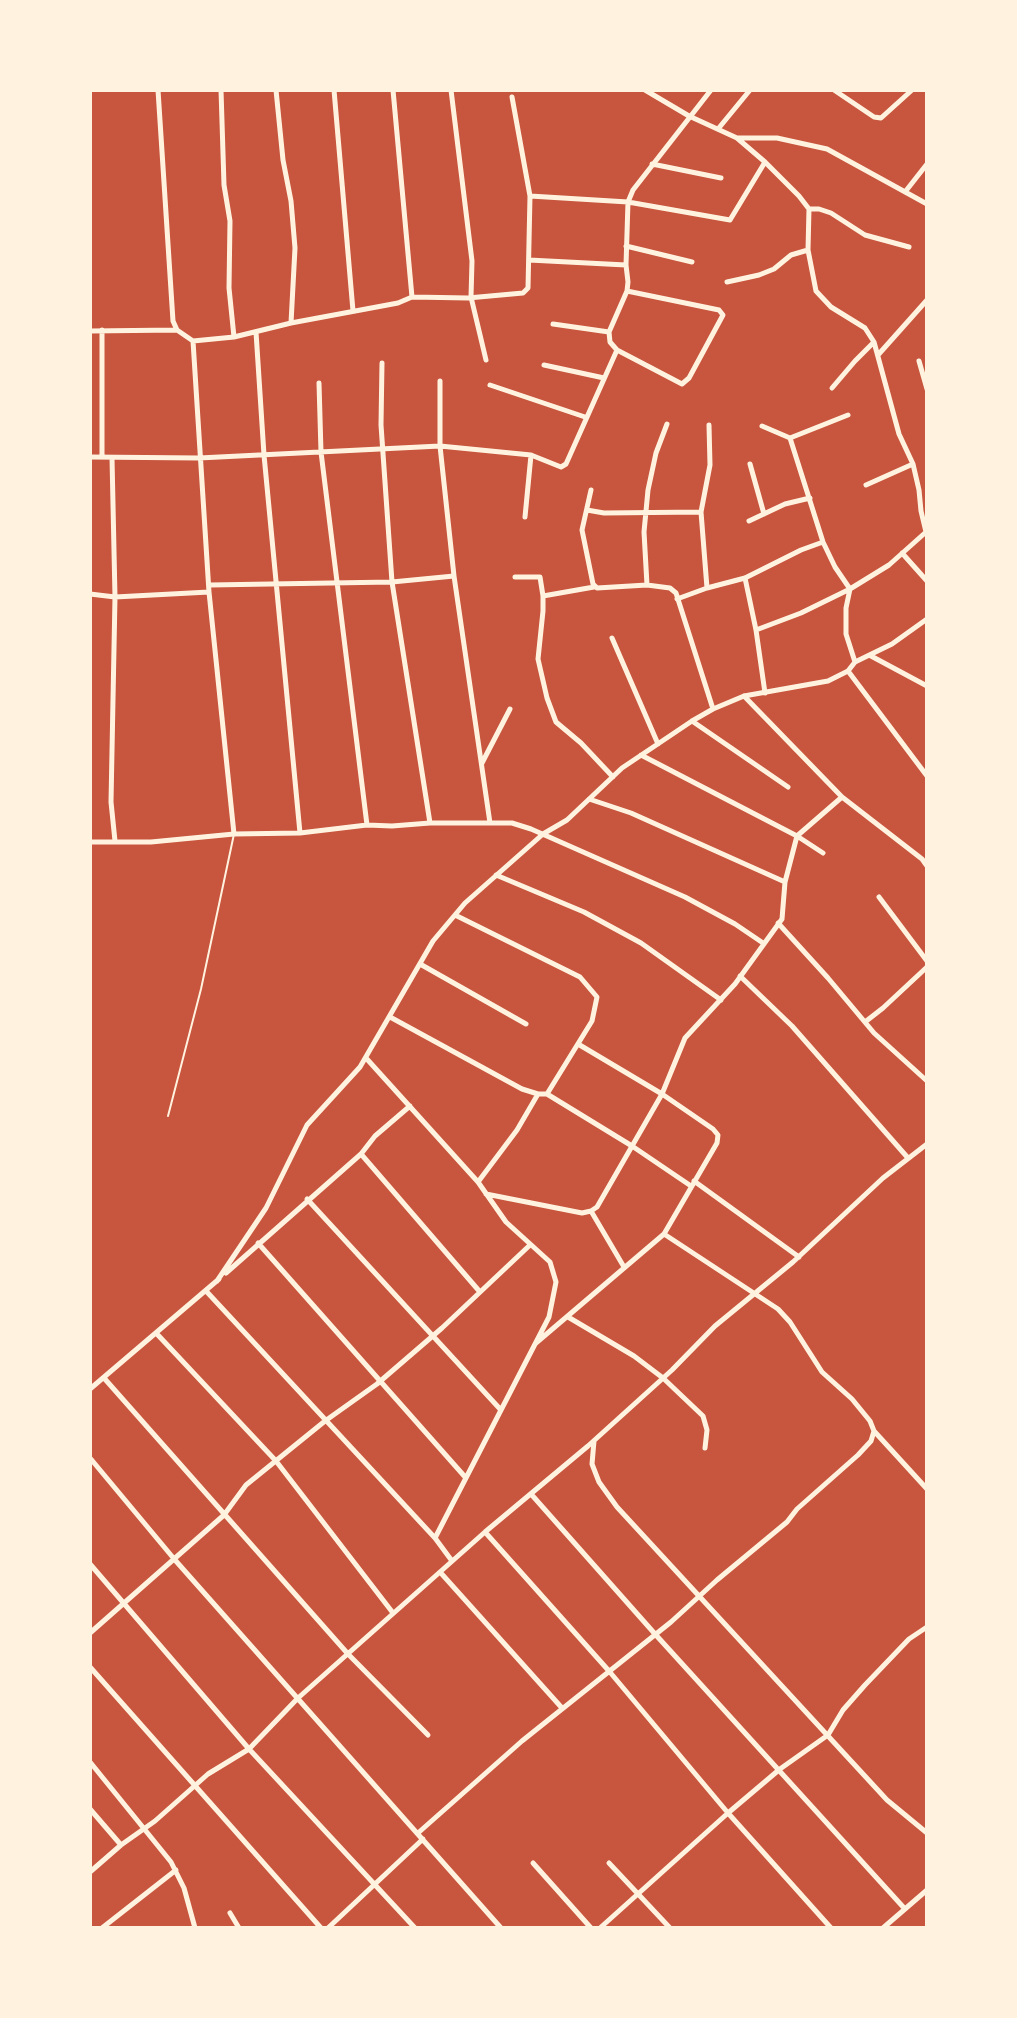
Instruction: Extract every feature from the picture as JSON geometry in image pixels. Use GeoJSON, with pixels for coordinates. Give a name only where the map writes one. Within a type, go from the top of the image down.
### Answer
{"type":"FeatureCollection","features":[{"type":"Feature","properties":{"kind":"street"},"geometry":{"type":"LineString","coordinates":[[158,90],[173,321],[177,330],[193,341],[234,337],[291,323],[398,303],[412,297],[471,297],[523,293],[528,288],[530,196],[512,97]]}},
{"type":"Feature","properties":{"kind":"street"},"geometry":{"type":"LineString","coordinates":[[221,90],[224,185],[230,221],[229,288],[234,337]]}},
{"type":"Feature","properties":{"kind":"street"},"geometry":{"type":"LineString","coordinates":[[276,90],[295,248],[291,323]]}},
{"type":"Feature","properties":{"kind":"street"},"geometry":{"type":"LineString","coordinates":[[334,90],[353,311]]}},
{"type":"Feature","properties":{"kind":"street"},"geometry":{"type":"LineString","coordinates":[[393,90],[412,297]]}},
{"type":"Feature","properties":{"kind":"street"},"geometry":{"type":"LineString","coordinates":[[451,90],[472,261],[471,297],[486,360]]}},
{"type":"Feature","properties":{"kind":"street"},"geometry":{"type":"LineString","coordinates":[[645,90],[689,116],[737,138],[765,162],[809,209],[808,250],[816,291],[831,307],[865,328],[874,342],[899,434],[913,464],[927,532],[889,565],[850,589],[801,613],[756,630]]}},
{"type":"Feature","properties":{"kind":"street"},"geometry":{"type":"LineString","coordinates":[[627,291],[719,310],[723,315],[690,378],[682,384],[617,350],[610,342],[609,332],[627,291],[628,202],[633,190],[711,90]]}},
{"type":"Feature","properties":{"kind":"street"},"geometry":{"type":"LineString","coordinates":[[718,129],[750,90]]}},
{"type":"Feature","properties":{"kind":"street"},"geometry":{"type":"LineString","coordinates":[[834,90],[874,117],[881,118],[912,90]]}},
{"type":"Feature","properties":{"kind":"street"},"geometry":{"type":"LineString","coordinates":[[737,138],[777,138],[827,149],[927,204]]}},
{"type":"Feature","properties":{"kind":"street"},"geometry":{"type":"LineString","coordinates":[[530,196],[628,202],[730,220],[765,162]]}},
{"type":"Feature","properties":{"kind":"street"},"geometry":{"type":"LineString","coordinates":[[652,164],[721,178]]}},
{"type":"Feature","properties":{"kind":"street"},"geometry":{"type":"LineString","coordinates":[[905,192],[927,164]]}},
{"type":"Feature","properties":{"kind":"street"},"geometry":{"type":"LineString","coordinates":[[809,209],[831,213],[865,235],[909,247]]}},
{"type":"Feature","properties":{"kind":"street"},"geometry":{"type":"LineString","coordinates":[[626,246],[692,262]]}},
{"type":"Feature","properties":{"kind":"street"},"geometry":{"type":"LineString","coordinates":[[728,282],[774,269],[790,255],[808,250]]}},
{"type":"Feature","properties":{"kind":"street"},"geometry":{"type":"LineString","coordinates":[[529,260],[626,265]]}},
{"type":"Feature","properties":{"kind":"street"},"geometry":{"type":"LineString","coordinates":[[878,356],[927,300]]}},
{"type":"Feature","properties":{"kind":"street"},"geometry":{"type":"LineString","coordinates":[[553,324],[609,332]]}},
{"type":"Feature","properties":{"kind":"street"},"geometry":{"type":"LineString","coordinates":[[102,330],[102,457]]}},
{"type":"Feature","properties":{"kind":"street"},"geometry":{"type":"LineString","coordinates":[[90,331],[177,330]]}},
{"type":"Feature","properties":{"kind":"street"},"geometry":{"type":"LineString","coordinates":[[256,332],[264,455],[300,833]]}},
{"type":"Feature","properties":{"kind":"street"},"geometry":{"type":"LineString","coordinates":[[193,341],[199,458],[234,834]]}},
{"type":"Feature","properties":{"kind":"street"},"geometry":{"type":"LineString","coordinates":[[832,388],[874,342]]}},
{"type":"Feature","properties":{"kind":"street"},"geometry":{"type":"LineString","coordinates":[[90,457],[199,458],[440,446],[531,455],[561,467],[566,464],[585,417],[617,350]]}},
{"type":"Feature","properties":{"kind":"street"},"geometry":{"type":"LineString","coordinates":[[919,361],[927,389]]}},
{"type":"Feature","properties":{"kind":"street"},"geometry":{"type":"LineString","coordinates":[[382,363],[383,450],[392,582],[429,823]]}},
{"type":"Feature","properties":{"kind":"street"},"geometry":{"type":"LineString","coordinates":[[544,365],[604,378]]}},
{"type":"Feature","properties":{"kind":"street"},"geometry":{"type":"LineString","coordinates":[[440,381],[440,446],[454,576],[490,823]]}},
{"type":"Feature","properties":{"kind":"street"},"geometry":{"type":"LineString","coordinates":[[319,383],[321,452],[339,583],[367,825]]}},
{"type":"Feature","properties":{"kind":"street"},"geometry":{"type":"LineString","coordinates":[[490,385],[585,417]]}},
{"type":"Feature","properties":{"kind":"street"},"geometry":{"type":"LineString","coordinates":[[762,426],[790,438],[848,415]]}},
{"type":"Feature","properties":{"kind":"street"},"geometry":{"type":"LineString","coordinates":[[647,585],[645,513],[654,459],[667,423]]}},
{"type":"Feature","properties":{"kind":"street"},"geometry":{"type":"LineString","coordinates":[[707,588],[701,512],[710,465],[709,425]]}},
{"type":"Feature","properties":{"kind":"street"},"geometry":{"type":"LineString","coordinates":[[790,438],[823,542],[835,567],[850,589],[846,608],[846,634],[855,662]]}},
{"type":"Feature","properties":{"kind":"street"},"geometry":{"type":"LineString","coordinates":[[525,517],[531,455]]}},
{"type":"Feature","properties":{"kind":"street"},"geometry":{"type":"LineString","coordinates":[[112,458],[115,597],[111,802],[115,841]]}},
{"type":"Feature","properties":{"kind":"street"},"geometry":{"type":"LineString","coordinates":[[750,464],[764,514]]}},
{"type":"Feature","properties":{"kind":"street"},"geometry":{"type":"LineString","coordinates":[[866,485],[913,464]]}},
{"type":"Feature","properties":{"kind":"street"},"geometry":{"type":"LineString","coordinates":[[591,490],[582,530],[594,587]]}},
{"type":"Feature","properties":{"kind":"street"},"geometry":{"type":"LineString","coordinates":[[749,520],[785,504],[810,498]]}},
{"type":"Feature","properties":{"kind":"street"},"geometry":{"type":"LineString","coordinates":[[587,510],[604,513],[701,512]]}},
{"type":"Feature","properties":{"kind":"street"},"geometry":{"type":"LineString","coordinates":[[677,599],[745,578],[801,550],[823,542]]}},
{"type":"Feature","properties":{"kind":"street"},"geometry":{"type":"LineString","coordinates":[[902,553],[927,581]]}},
{"type":"Feature","properties":{"kind":"street"},"geometry":{"type":"LineString","coordinates":[[90,594],[115,597],[210,588],[392,582],[454,576]]}},
{"type":"Feature","properties":{"kind":"street"},"geometry":{"type":"LineString","coordinates":[[516,577],[540,577],[543,611],[538,659],[540,675],[556,722],[581,743],[613,777]]}},
{"type":"Feature","properties":{"kind":"street"},"geometry":{"type":"LineString","coordinates":[[745,578],[756,630],[765,693]]}},
{"type":"Feature","properties":{"kind":"street"},"geometry":{"type":"LineString","coordinates":[[543,596],[594,587],[647,585],[670,588],[676,593],[713,709]]}},
{"type":"Feature","properties":{"kind":"street"},"geometry":{"type":"LineString","coordinates":[[217,1281],[266,1208],[306,1125],[360,1067],[433,941],[465,903],[543,834],[567,820],[622,768],[692,721],[744,696],[828,681],[848,671],[855,662],[871,656],[927,619]]}},
{"type":"Feature","properties":{"kind":"street"},"geometry":{"type":"LineString","coordinates":[[612,638],[658,744]]}},
{"type":"Feature","properties":{"kind":"street"},"geometry":{"type":"LineString","coordinates":[[871,656],[927,686]]}},
{"type":"Feature","properties":{"kind":"street"},"geometry":{"type":"LineString","coordinates":[[848,671],[927,776]]}},
{"type":"Feature","properties":{"kind":"street"},"geometry":{"type":"LineString","coordinates":[[744,696],[842,797],[922,859],[927,866]]}},
{"type":"Feature","properties":{"kind":"street"},"geometry":{"type":"LineString","coordinates":[[482,765],[510,709]]}},
{"type":"Feature","properties":{"kind":"street"},"geometry":{"type":"LineString","coordinates":[[692,721],[788,787]]}},
{"type":"Feature","properties":{"kind":"street"},"geometry":{"type":"LineString","coordinates":[[641,755],[797,836],[824,853]]}},
{"type":"Feature","properties":{"kind":"street"},"geometry":{"type":"LineString","coordinates":[[486,1194],[582,1213],[597,1207],[662,1094],[685,1038],[721,1000],[782,919],[785,882],[797,836],[842,797]]}},
{"type":"Feature","properties":{"kind":"street"},"geometry":{"type":"LineString","coordinates":[[588,799],[631,813],[785,882]]}},
{"type":"Feature","properties":{"kind":"street"},"geometry":{"type":"LineString","coordinates":[[90,842],[151,842],[234,834],[300,833],[367,825],[512,823],[543,834],[685,897],[735,924],[763,943]]}},
{"type":"Feature","properties":{"kind":"street"},"geometry":{"type":"LineString","coordinates":[[496,875],[584,912],[622,933],[640,943],[721,1000]]}},
{"type":"Feature","properties":{"kind":"street"},"geometry":{"type":"LineString","coordinates":[[879,897],[927,961]]}},
{"type":"Feature","properties":{"kind":"street"},"geometry":{"type":"LineString","coordinates":[[455,915],[580,977],[597,997],[592,1021],[547,1094]]}},
{"type":"Feature","properties":{"kind":"street"},"geometry":{"type":"LineString","coordinates":[[778,923],[874,1033],[927,1081]]}},
{"type":"Feature","properties":{"kind":"street"},"geometry":{"type":"LineString","coordinates":[[420,964],[526,1024]]}},
{"type":"Feature","properties":{"kind":"street"},"geometry":{"type":"LineString","coordinates":[[865,1022],[884,1008],[927,967]]}},
{"type":"Feature","properties":{"kind":"street"},"geometry":{"type":"LineString","coordinates":[[740,976],[792,1026],[908,1158]]}},
{"type":"Feature","properties":{"kind":"street"},"geometry":{"type":"LineString","coordinates":[[390,1017],[522,1089],[547,1094],[692,1183],[799,1257]]}},
{"type":"Feature","properties":{"kind":"street"},"geometry":{"type":"LineString","coordinates":[[534,1344],[664,1234],[717,1143],[718,1135],[713,1129],[662,1094],[578,1044]]}},
{"type":"Feature","properties":{"kind":"street"},"geometry":{"type":"LineString","coordinates":[[366,1058],[478,1182],[506,1222],[550,1262],[556,1282],[549,1317],[500,1408],[435,1538]]}},
{"type":"Feature","properties":{"kind":"street"},"geometry":{"type":"LineString","coordinates":[[478,1182],[517,1130],[538,1094]]}},
{"type":"Feature","properties":{"kind":"street"},"geometry":{"type":"LineString","coordinates":[[90,1389],[207,1292],[307,1199],[361,1154],[375,1136],[410,1106]]}},
{"type":"Feature","properties":{"kind":"street"},"geometry":{"type":"LineString","coordinates":[[90,1872],[121,1845],[155,1821],[208,1774],[249,1749],[298,1698],[393,1613],[484,1532],[594,1441],[663,1378],[715,1326],[799,1257],[883,1178],[927,1144]]}},
{"type":"Feature","properties":{"kind":"street"},"geometry":{"type":"LineString","coordinates":[[361,1154],[480,1292]]}},
{"type":"Feature","properties":{"kind":"street"},"geometry":{"type":"LineString","coordinates":[[307,1199],[500,1408]]}},
{"type":"Feature","properties":{"kind":"street"},"geometry":{"type":"LineString","coordinates":[[591,1211],[624,1268]]}},
{"type":"Feature","properties":{"kind":"street"},"geometry":{"type":"LineString","coordinates":[[664,1234],[778,1309],[790,1322],[822,1372],[852,1399],[870,1421],[874,1431],[927,1489]]}},
{"type":"Feature","properties":{"kind":"street"},"geometry":{"type":"LineString","coordinates":[[258,1243],[466,1478]]}},
{"type":"Feature","properties":{"kind":"street"},"geometry":{"type":"LineString","coordinates":[[90,1633],[224,1515],[246,1485],[325,1420],[380,1381],[433,1336],[530,1245]]}},
{"type":"Feature","properties":{"kind":"street"},"geometry":{"type":"LineString","coordinates":[[207,1292],[435,1538],[452,1561]]}},
{"type":"Feature","properties":{"kind":"street"},"geometry":{"type":"LineString","coordinates":[[568,1317],[634,1356],[663,1378],[703,1416],[708,1430],[705,1448]]}},
{"type":"Feature","properties":{"kind":"street"},"geometry":{"type":"LineString","coordinates":[[157,1334],[276,1461],[393,1613]]}},
{"type":"Feature","properties":{"kind":"street"},"geometry":{"type":"LineString","coordinates":[[104,1378],[348,1654],[428,1735]]}},
{"type":"Feature","properties":{"kind":"street"},"geometry":{"type":"LineString","coordinates":[[418,1833],[522,1741],[655,1634],[787,1522],[797,1509],[858,1455],[871,1441],[874,1431]]}},
{"type":"Feature","properties":{"kind":"street"},"geometry":{"type":"LineString","coordinates":[[594,1441],[592,1464],[599,1482],[617,1506],[887,1800],[927,1833]]}},
{"type":"Feature","properties":{"kind":"street"},"geometry":{"type":"LineString","coordinates":[[90,1458],[175,1560],[501,1928]]}},
{"type":"Feature","properties":{"kind":"street"},"geometry":{"type":"LineString","coordinates":[[531,1494],[905,1909]]}},
{"type":"Feature","properties":{"kind":"street"},"geometry":{"type":"LineString","coordinates":[[484,1532],[609,1671],[728,1813],[831,1928]]}},
{"type":"Feature","properties":{"kind":"street"},"geometry":{"type":"LineString","coordinates":[[90,1564],[249,1749],[415,1928]]}},
{"type":"Feature","properties":{"kind":"street"},"geometry":{"type":"LineString","coordinates":[[440,1572],[562,1708]]}},
{"type":"Feature","properties":{"kind":"street"},"geometry":{"type":"LineString","coordinates":[[600,1928],[728,1813],[780,1769],[828,1735],[843,1710],[865,1685],[909,1639],[927,1626]]}},
{"type":"Feature","properties":{"kind":"street"},"geometry":{"type":"LineString","coordinates":[[90,1667],[321,1928]]}},
{"type":"Feature","properties":{"kind":"street"},"geometry":{"type":"LineString","coordinates":[[90,1762],[176,1870],[184,1888],[195,1928]]}},
{"type":"Feature","properties":{"kind":"street"},"geometry":{"type":"LineString","coordinates":[[90,1809],[121,1845]]}},
{"type":"Feature","properties":{"kind":"street"},"geometry":{"type":"LineString","coordinates":[[328,1928],[423,1839]]}},
{"type":"Feature","properties":{"kind":"street"},"geometry":{"type":"LineString","coordinates":[[534,1863],[591,1928]]}},
{"type":"Feature","properties":{"kind":"street"},"geometry":{"type":"LineString","coordinates":[[609,1863],[670,1928]]}},
{"type":"Feature","properties":{"kind":"street"},"geometry":{"type":"LineString","coordinates":[[102,1928],[176,1870]]}},
{"type":"Feature","properties":{"kind":"street"},"geometry":{"type":"LineString","coordinates":[[883,1928],[927,1890]]}},
{"type":"Feature","properties":{"kind":"street"},"geometry":{"type":"LineString","coordinates":[[230,1913],[239,1928]]}},
{"type":"Feature","properties":{"kind":"lane"},"geometry":{"type":"LineString","coordinates":[[168,1116],[201,989],[234,834]]}}]}
